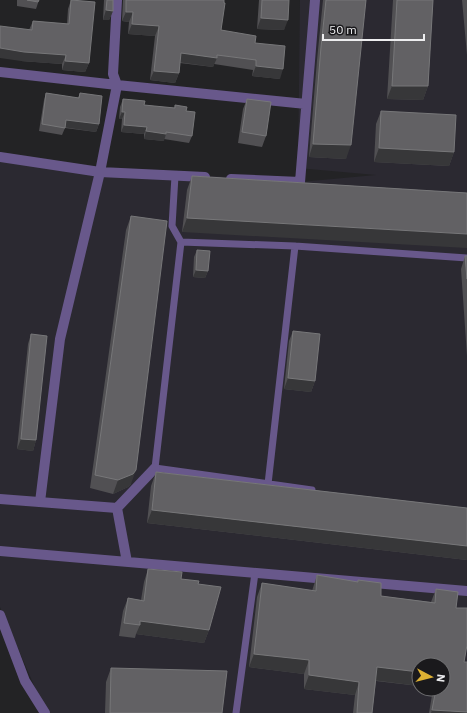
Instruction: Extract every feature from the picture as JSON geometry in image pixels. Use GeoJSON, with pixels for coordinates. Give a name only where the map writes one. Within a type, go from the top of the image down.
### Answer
{"type":"FeatureCollection","features":[{"type":"Feature","properties":{"kind":"street"},"geometry":{"type":"LineString","coordinates":[[40,502],[60,338],[100,172],[117,86],[113,74],[117,0]]}},
{"type":"Feature","properties":{"kind":"street"},"geometry":{"type":"LineString","coordinates":[[0,156],[100,172],[304,183],[306,104],[315,0]]}},
{"type":"Feature","properties":{"kind":"street"},"geometry":{"type":"LineString","coordinates":[[0,72],[117,86],[306,104]]}},
{"type":"Feature","properties":{"kind":"street"},"geometry":{"type":"LineString","coordinates":[[116,508],[155,468]]}},
{"type":"Feature","properties":{"kind":"street"},"geometry":{"type":"LineString","coordinates":[[0,499],[116,508]]}},
{"type":"Feature","properties":{"kind":"street"},"geometry":{"type":"LineString","coordinates":[[116,508],[127,562]]}},
{"type":"Feature","properties":{"kind":"street"},"geometry":{"type":"LineString","coordinates":[[0,551],[467,591]]}},
{"type":"Feature","properties":{"kind":"street"},"geometry":{"type":"LineString","coordinates":[[0,615],[25,681],[45,713]]}},
{"type":"Feature","properties":{"kind":"lane"},"geometry":{"type":"LineString","coordinates":[[175,176],[172,226],[182,242],[155,468],[322,492]]}},
{"type":"Feature","properties":{"kind":"lane"},"geometry":{"type":"LineString","coordinates":[[182,242],[295,246],[467,258]]}},
{"type":"Feature","properties":{"kind":"lane"},"geometry":{"type":"LineString","coordinates":[[268,484],[295,246]]}},
{"type":"Feature","properties":{"kind":"lane"},"geometry":{"type":"LineString","coordinates":[[236,713],[254,573]]}},
{"type":"Feature","properties":{"kind":"shaded area"},"geometry":{"type":"Polygon","coordinates":[[[300,0],[467,0],[467,713],[46,713],[0,607],[0,161],[300,182],[376,175],[298,168],[300,0]]]}},
{"type":"Feature","properties":{"kind":"building"},"geometry":{"type":"Polygon","coordinates":[[[27,0],[39,0],[38,2],[27,0]]]}},
{"type":"Feature","properties":{"kind":"building"},"geometry":{"type":"Polygon","coordinates":[[[71,0],[95,2],[89,63],[65,61],[66,55],[24,52],[0,48],[0,26],[32,30],[33,21],[69,24],[71,0]]]}},
{"type":"Feature","properties":{"kind":"building"},"geometry":{"type":"Polygon","coordinates":[[[107,0],[113,0],[113,11],[106,10],[107,0]]]}},
{"type":"Feature","properties":{"kind":"building"},"geometry":{"type":"Polygon","coordinates":[[[126,0],[224,0],[225,3],[221,30],[256,36],[255,43],[285,46],[283,69],[256,66],[256,60],[217,55],[217,58],[181,53],[179,73],[154,71],[159,26],[132,24],[133,12],[126,12],[126,0]]]}},
{"type":"Feature","properties":{"kind":"building"},"geometry":{"type":"Polygon","coordinates":[[[262,0],[289,0],[288,20],[261,18],[262,0]]]}},
{"type":"Feature","properties":{"kind":"building"},"geometry":{"type":"Polygon","coordinates":[[[326,0],[366,0],[351,145],[313,144],[326,0]]]}},
{"type":"Feature","properties":{"kind":"building"},"geometry":{"type":"Polygon","coordinates":[[[397,0],[433,0],[428,86],[392,86],[397,0]]]}},
{"type":"Feature","properties":{"kind":"building"},"geometry":{"type":"Polygon","coordinates":[[[46,93],[79,98],[80,93],[102,96],[99,124],[66,120],[65,128],[42,124],[46,93]]]}},
{"type":"Feature","properties":{"kind":"building"},"geometry":{"type":"Polygon","coordinates":[[[123,99],[145,101],[144,105],[175,108],[175,105],[187,107],[186,111],[195,112],[192,136],[146,131],[147,127],[124,125],[125,112],[122,112],[123,99]]]}},
{"type":"Feature","properties":{"kind":"building"},"geometry":{"type":"Polygon","coordinates":[[[247,99],[271,102],[266,136],[242,132],[247,99]]]}},
{"type":"Feature","properties":{"kind":"building"},"geometry":{"type":"Polygon","coordinates":[[[381,111],[456,115],[454,152],[379,148],[381,111]]]}},
{"type":"Feature","properties":{"kind":"building"},"geometry":{"type":"Polygon","coordinates":[[[192,176],[467,193],[467,234],[187,218],[192,176]]]}},
{"type":"Feature","properties":{"kind":"building"},"geometry":{"type":"Polygon","coordinates":[[[131,216],[167,221],[136,470],[133,474],[118,480],[95,475],[131,216]]]}},
{"type":"Feature","properties":{"kind":"building"},"geometry":{"type":"Polygon","coordinates":[[[197,250],[210,251],[208,271],[196,270],[197,250]]]}},
{"type":"Feature","properties":{"kind":"building"},"geometry":{"type":"Polygon","coordinates":[[[465,256],[467,256],[467,279],[465,256]]]}},
{"type":"Feature","properties":{"kind":"building"},"geometry":{"type":"Polygon","coordinates":[[[293,331],[320,334],[315,381],[288,378],[293,331]]]}},
{"type":"Feature","properties":{"kind":"building"},"geometry":{"type":"Polygon","coordinates":[[[31,334],[47,336],[36,440],[21,439],[31,334]]]}},
{"type":"Feature","properties":{"kind":"building"},"geometry":{"type":"Polygon","coordinates":[[[156,472],[467,508],[467,546],[152,510],[156,472]]]}},
{"type":"Feature","properties":{"kind":"building"},"geometry":{"type":"Polygon","coordinates":[[[148,569],[182,572],[181,579],[199,581],[198,584],[221,587],[209,630],[140,621],[140,625],[124,623],[128,598],[144,601],[148,569]]]}},
{"type":"Feature","properties":{"kind":"building"},"geometry":{"type":"Polygon","coordinates":[[[317,575],[358,582],[358,580],[381,583],[381,596],[435,603],[436,589],[458,592],[456,608],[467,608],[467,645],[464,662],[467,662],[467,712],[432,710],[434,697],[451,697],[451,657],[411,657],[411,671],[377,667],[372,713],[357,713],[359,682],[309,675],[309,660],[254,654],[262,583],[316,591],[317,575]]]}},
{"type":"Feature","properties":{"kind":"building"},"geometry":{"type":"Polygon","coordinates":[[[111,668],[227,671],[222,713],[110,713],[111,668]]]}}]}
